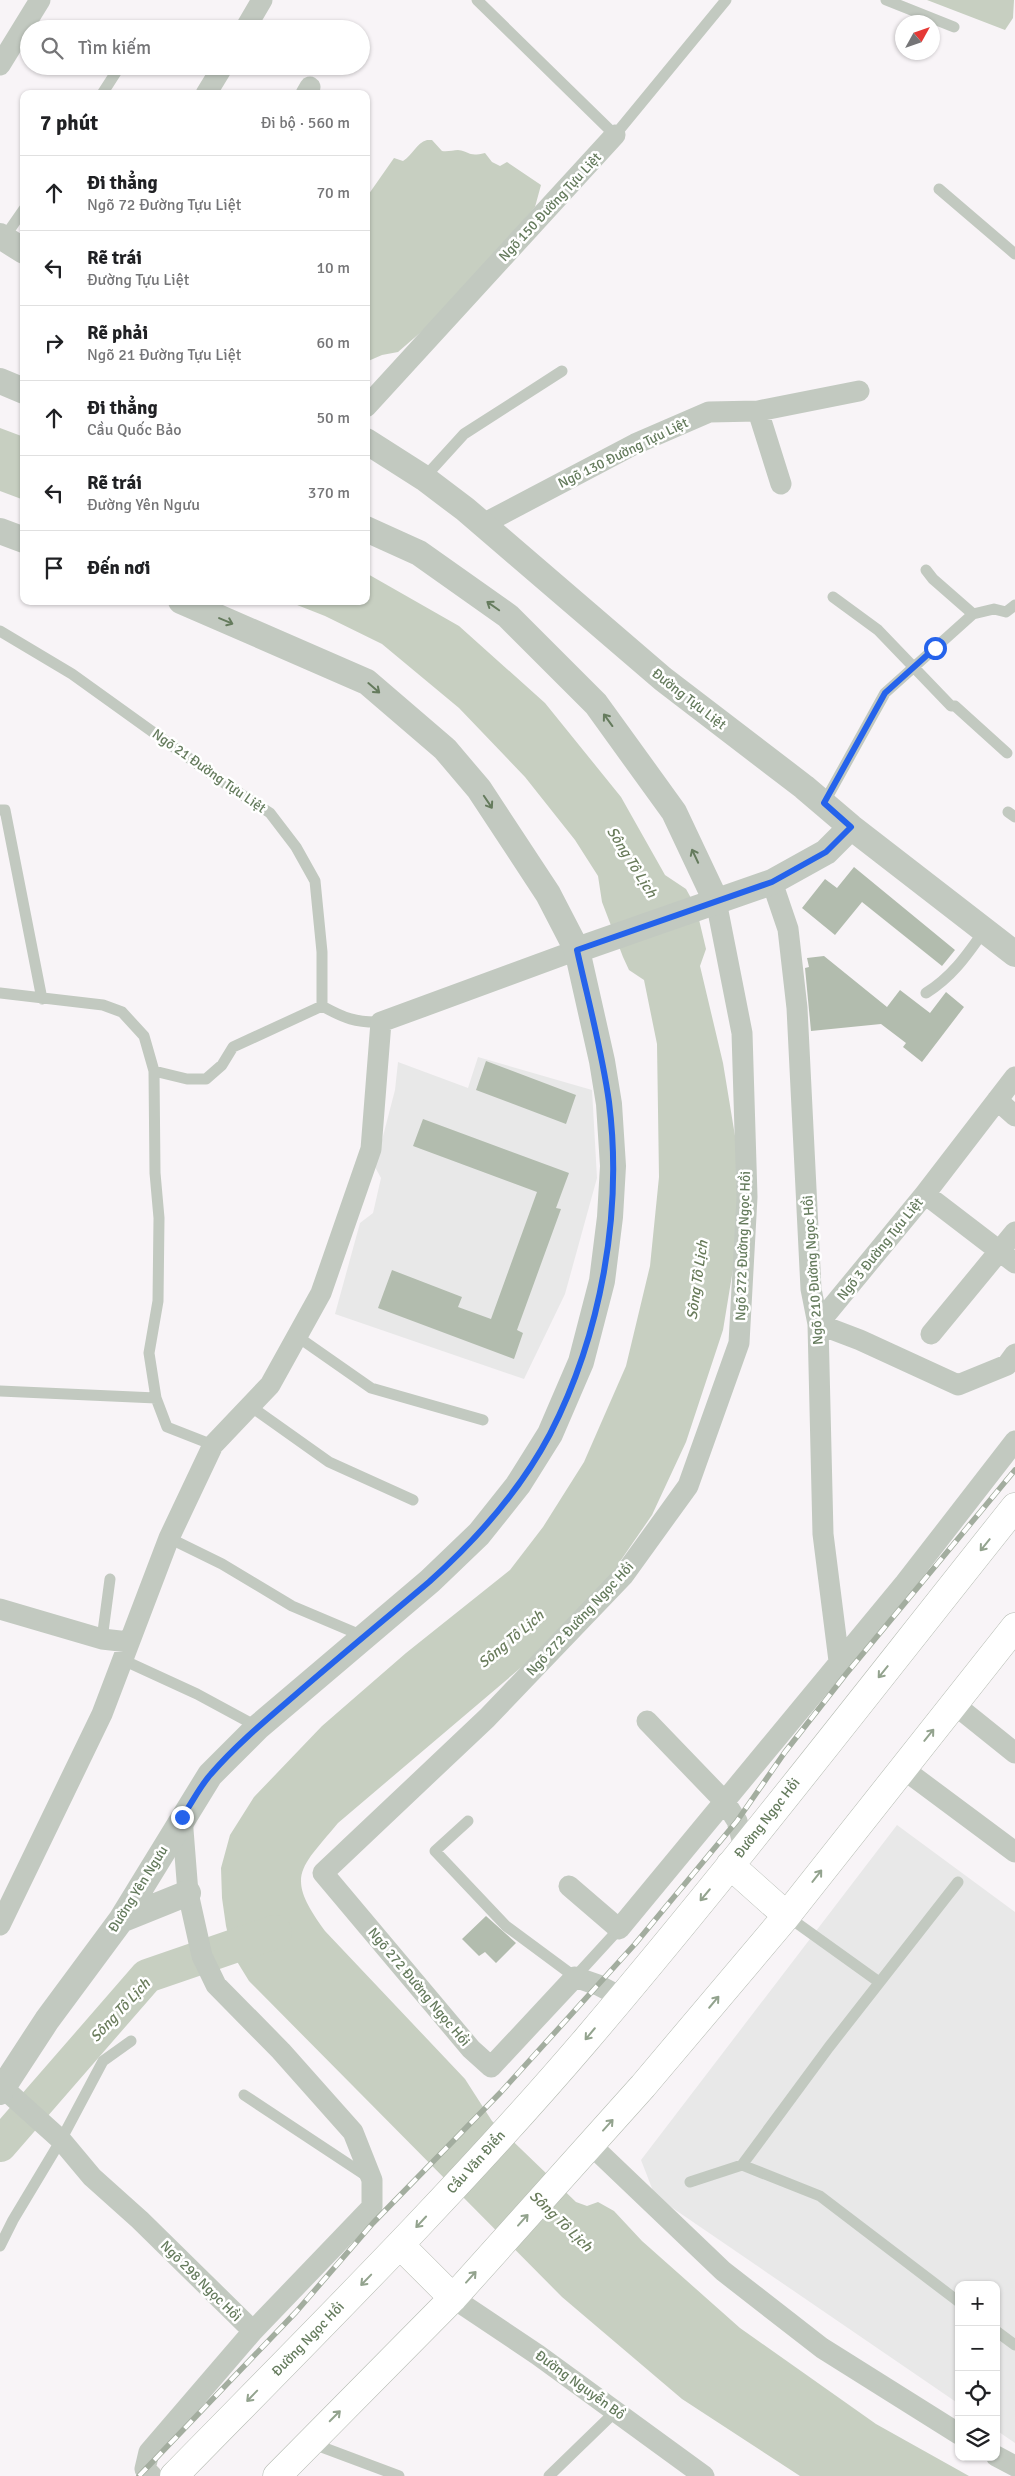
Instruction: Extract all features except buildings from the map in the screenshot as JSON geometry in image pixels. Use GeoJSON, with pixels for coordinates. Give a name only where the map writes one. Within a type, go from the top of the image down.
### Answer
{"type":"FeatureCollection","features":[{"type":"Feature","properties":{"kind":"highway","name":"Đường Ngọc Hồi"},"geometry":{"type":"LineString","coordinates":[[511,2123],[621,1997],[737,1856],[1015,1507]]}},
{"type":"Feature","properties":{"kind":"highway"},"geometry":{"type":"LineString","coordinates":[[277,2476],[452,2298],[565,2175],[643,2086],[786,1915],[1015,1627]]}},
{"type":"Feature","properties":{"kind":"highway"},"geometry":{"type":"LineString","coordinates":[[737,1856],[786,1915]]}},
{"type":"Feature","properties":{"kind":"highway","name":"Cầu Văn Điển"},"geometry":{"type":"LineString","coordinates":[[441,2200],[511,2123]]}},
{"type":"Feature","properties":{"kind":"highway","name":"Đường Ngọc Hồi"},"geometry":{"type":"LineString","coordinates":[[174,2476],[400,2245],[441,2200]]}},
{"type":"Feature","properties":{"kind":"highway"},"geometry":{"type":"LineString","coordinates":[[400,2245],[452,2298]]}},
{"type":"Feature","properties":{"kind":"street"},"geometry":{"type":"LineString","coordinates":[[28,20],[40,0]]}},
{"type":"Feature","properties":{"kind":"street"},"geometry":{"type":"LineString","coordinates":[[250,20],[262,0]]}},
{"type":"Feature","properties":{"kind":"street"},"geometry":{"type":"LineString","coordinates":[[0,65],[20,32]]}},
{"type":"Feature","properties":{"kind":"street"},"geometry":{"type":"LineString","coordinates":[[208,90],[218,75]]}},
{"type":"Feature","properties":{"kind":"street","name":"Ngõ 150 Đường Tựu Liệt"},"geometry":{"type":"LineString","coordinates":[[370,403],[615,135]]}},
{"type":"Feature","properties":{"kind":"street"},"geometry":{"type":"LineString","coordinates":[[0,381],[20,389]]}},
{"type":"Feature","properties":{"kind":"street","name":"Ngõ 130 Đường Tựu Liệt"},"geometry":{"type":"LineString","coordinates":[[483,524],[635,444],[709,412],[758,411],[859,392]]}},
{"type":"Feature","properties":{"kind":"street"},"geometry":{"type":"LineString","coordinates":[[758,411],[782,484]]}},
{"type":"Feature","properties":{"kind":"street","name":"Đường Tựu Liệt"},"geometry":{"type":"LineString","coordinates":[[370,443],[424,478],[483,524],[663,679],[1015,954]]}},
{"type":"Feature","properties":{"kind":"street"},"geometry":{"type":"LineString","coordinates":[[0,531],[20,538]]}},
{"type":"Feature","properties":{"kind":"street"},"geometry":{"type":"LineString","coordinates":[[370,531],[419,553],[508,616],[596,704],[674,812],[708,903]]}},
{"type":"Feature","properties":{"kind":"street","name":"Đường Yên Ngưu"},"geometry":{"type":"LineString","coordinates":[[5,2091],[47,2020],[121,1920],[182,1817],[210,1775],[258,1727],[430,1580],[479,1534],[518,1485],[550,1434],[581,1362],[602,1281],[610,1217],[613,1166],[609,1104],[586,947],[548,894],[529,862],[479,789],[445,749],[367,682],[190,605]]}},
{"type":"Feature","properties":{"kind":"street"},"geometry":{"type":"LineString","coordinates":[[0,1925],[102,1714],[169,1538],[213,1446],[270,1385],[321,1294],[371,1149],[381,1022],[708,903],[772,882],[826,852],[851,827]]}},
{"type":"Feature","properties":{"kind":"street","name":"Ngõ 210 Đường Ngọc Hồi"},"geometry":{"type":"LineString","coordinates":[[772,882],[788,929],[797,1008],[812,1289],[818,1324],[823,1534],[839,1661]]}},
{"type":"Feature","properties":{"kind":"street","name":"Ngõ 272 Đường Ngọc Hồi"},"geometry":{"type":"LineString","coordinates":[[575,1977],[491,2067],[471,2049],[323,1873],[487,1718],[623,1576],[688,1486],[739,1343],[747,1197],[742,1033],[708,903]]}},
{"type":"Feature","properties":{"kind":"street","name":"Ngõ 3 Đường Tựu Liệt"},"geometry":{"type":"LineString","coordinates":[[818,1324],[925,1194],[1015,1077]]}},
{"type":"Feature","properties":{"kind":"street"},"geometry":{"type":"LineString","coordinates":[[996,1100],[1015,1116]]}},
{"type":"Feature","properties":{"kind":"street"},"geometry":{"type":"LineString","coordinates":[[925,1194],[1007,1257]]}},
{"type":"Feature","properties":{"kind":"street"},"geometry":{"type":"LineString","coordinates":[[931,1334],[1007,1257],[1015,1232]]}},
{"type":"Feature","properties":{"kind":"street"},"geometry":{"type":"LineString","coordinates":[[818,1324],[860,1340],[958,1384],[1007,1365],[1015,1354]]}},
{"type":"Feature","properties":{"kind":"street"},"geometry":{"type":"LineString","coordinates":[[569,1886],[619,1929],[905,1583],[1015,1441]]}},
{"type":"Feature","properties":{"kind":"street"},"geometry":{"type":"LineString","coordinates":[[0,1609],[102,1638],[126,1651]]}},
{"type":"Feature","properties":{"kind":"street"},"geometry":{"type":"LineString","coordinates":[[954,1704],[1015,1753]]}},
{"type":"Feature","properties":{"kind":"street"},"geometry":{"type":"LineString","coordinates":[[647,1721],[725,1802],[737,1821],[737,1856]]}},
{"type":"Feature","properties":{"kind":"street"},"geometry":{"type":"LineString","coordinates":[[902,1768],[1015,1852]]}},
{"type":"Feature","properties":{"kind":"street"},"geometry":{"type":"LineString","coordinates":[[182,1817],[188,1893],[202,1956],[216,1986],[281,2051],[353,2132],[372,2180],[372,2207],[253,2331]]}},
{"type":"Feature","properties":{"kind":"street"},"geometry":{"type":"LineString","coordinates":[[121,1920],[188,1893]]}},
{"type":"Feature","properties":{"kind":"street"},"geometry":{"type":"LineString","coordinates":[[575,1977],[598,1984],[621,1997]]}},
{"type":"Feature","properties":{"kind":"street","name":"Ngõ 298 Ngọc Hồi"},"geometry":{"type":"LineString","coordinates":[[5,2091],[54,2134],[92,2177],[140,2220],[253,2331],[149,2452],[145,2469],[152,2476]]}},
{"type":"Feature","properties":{"kind":"street"},"geometry":{"type":"LineString","coordinates":[[591,2145],[723,2271],[822,2348],[955,2431]]}},
{"type":"Feature","properties":{"kind":"street","name":"Đường Nguyễn Bồ"},"geometry":{"type":"LineString","coordinates":[[452,2298],[616,2411],[704,2476]]}},
{"type":"Feature","properties":{"kind":"street"},"geometry":{"type":"LineString","coordinates":[[1000,2458],[1015,2466]]}},
{"type":"Feature","properties":{"kind":"lane"},"geometry":{"type":"LineString","coordinates":[[477,0],[615,135]]}},
{"type":"Feature","properties":{"kind":"lane","name":"Ngõ 150 Đường Tựu Liệt"},"geometry":{"type":"LineString","coordinates":[[615,135],[726,0]]}},
{"type":"Feature","properties":{"kind":"lane"},"geometry":{"type":"LineString","coordinates":[[886,0],[954,27]]}},
{"type":"Feature","properties":{"kind":"lane"},"geometry":{"type":"LineString","coordinates":[[105,90],[114,75]]}},
{"type":"Feature","properties":{"kind":"lane"},"geometry":{"type":"LineString","coordinates":[[939,189],[1015,254]]}},
{"type":"Feature","properties":{"kind":"lane"},"geometry":{"type":"LineString","coordinates":[[9,242],[20,218]]}},
{"type":"Feature","properties":{"kind":"lane"},"geometry":{"type":"LineString","coordinates":[[424,478],[464,434],[562,371]]}},
{"type":"Feature","properties":{"kind":"lane"},"geometry":{"type":"LineString","coordinates":[[926,570],[933,579],[973,614]]}},
{"type":"Feature","properties":{"kind":"lane"},"geometry":{"type":"LineString","coordinates":[[834,596],[878,630],[951,706],[955,706],[1007,752]]}},
{"type":"Feature","properties":{"kind":"lane"},"geometry":{"type":"LineString","coordinates":[[824,803],[885,693],[913,665],[973,614],[994,609],[1006,612],[1015,605]]}},
{"type":"Feature","properties":{"kind":"lane","name":"Ngõ 21 Đường Tựu Liệt"},"geometry":{"type":"LineString","coordinates":[[0,630],[72,674],[221,782],[270,813],[296,846],[315,881],[322,952],[322,1006]]}},
{"type":"Feature","properties":{"kind":"lane"},"geometry":{"type":"LineString","coordinates":[[0,810],[5,810],[42,999]]}},
{"type":"Feature","properties":{"kind":"lane"},"geometry":{"type":"LineString","coordinates":[[926,993],[944,982],[964,960],[984,931]]}},
{"type":"Feature","properties":{"kind":"lane"},"geometry":{"type":"LineString","coordinates":[[0,993],[103,1005],[122,1012],[144,1036],[154,1071],[155,1173],[159,1218],[158,1301],[149,1353],[156,1398],[167,1427],[213,1446]]}},
{"type":"Feature","properties":{"kind":"lane"},"geometry":{"type":"LineString","coordinates":[[154,1071],[187,1079],[206,1079],[222,1065],[233,1047],[322,1006],[342,1017],[362,1023],[381,1022]]}},
{"type":"Feature","properties":{"kind":"lane"},"geometry":{"type":"LineString","coordinates":[[298,1337],[372,1388],[483,1420]]}},
{"type":"Feature","properties":{"kind":"lane"},"geometry":{"type":"LineString","coordinates":[[0,1391],[156,1398]]}},
{"type":"Feature","properties":{"kind":"lane"},"geometry":{"type":"LineString","coordinates":[[250,1406],[329,1462],[413,1500]]}},
{"type":"Feature","properties":{"kind":"lane"},"geometry":{"type":"LineString","coordinates":[[169,1538],[222,1564],[292,1606],[363,1636]]}},
{"type":"Feature","properties":{"kind":"lane"},"geometry":{"type":"LineString","coordinates":[[102,1638],[110,1579]]}},
{"type":"Feature","properties":{"kind":"lane"},"geometry":{"type":"LineString","coordinates":[[126,1651],[197,1694],[258,1727]]}},
{"type":"Feature","properties":{"kind":"lane"},"geometry":{"type":"LineString","coordinates":[[468,1821],[435,1851],[506,1926],[575,1977],[619,1929]]}},
{"type":"Feature","properties":{"kind":"lane"},"geometry":{"type":"LineString","coordinates":[[690,2182],[742,2165],[879,1982],[958,1882]]}},
{"type":"Feature","properties":{"kind":"lane"},"geometry":{"type":"LineString","coordinates":[[786,1915],[879,1982]]}},
{"type":"Feature","properties":{"kind":"lane"},"geometry":{"type":"LineString","coordinates":[[0,2246],[54,2134],[103,2061],[131,2041]]}},
{"type":"Feature","properties":{"kind":"lane"},"geometry":{"type":"LineString","coordinates":[[244,2095],[372,2180]]}},
{"type":"Feature","properties":{"kind":"lane"},"geometry":{"type":"LineString","coordinates":[[742,2165],[820,2196],[955,2299]]}},
{"type":"Feature","properties":{"kind":"lane"},"geometry":{"type":"LineString","coordinates":[[1000,2334],[1015,2345]]}},
{"type":"Feature","properties":{"kind":"lane"},"geometry":{"type":"LineString","coordinates":[[549,2476],[616,2411]]}},
{"type":"Feature","properties":{"kind":"lane"},"geometry":{"type":"LineString","coordinates":[[309,2442],[399,2476]]}},
{"type":"Feature","properties":{"kind":"shaded area"},"geometry":{"type":"Polygon","coordinates":[[[478,1057],[592,1090],[597,1178],[565,1294],[524,1379],[335,1314],[360,1223],[373,1213],[381,1178],[375,1167],[395,1090],[398,1062],[468,1088],[478,1057]]]}},
{"type":"Feature","properties":{"kind":"shaded area"},"geometry":{"type":"Polygon","coordinates":[[[897,1825],[1015,1912],[1015,2443],[1000,2433],[1000,2281],[955,2281],[955,2401],[655,2196],[641,2160],[897,1825]]]}},
{"type":"Feature","properties":{"kind":"water"},"geometry":{"type":"Polygon","coordinates":[[[927,0],[1014,0],[1013,18],[1005,30],[927,0]]]}},
{"type":"Feature","properties":{"kind":"water"},"geometry":{"type":"Polygon","coordinates":[[[432,140],[442,151],[458,150],[470,154],[485,153],[492,162],[500,166],[507,162],[541,185],[535,207],[451,306],[398,352],[382,355],[370,360],[370,192],[394,158],[403,161],[423,142],[432,140]]]}},
{"type":"Feature","properties":{"kind":"water"},"geometry":{"type":"Polygon","coordinates":[[[0,428],[20,436],[20,498],[0,491],[0,428]]]}},
{"type":"Feature","properties":{"kind":"water"},"geometry":{"type":"Polygon","coordinates":[[[370,575],[459,626],[545,703],[621,797],[665,875],[686,889],[696,907],[706,949],[700,966],[723,1063],[736,1142],[738,1239],[723,1330],[686,1442],[652,1515],[621,1560],[608,1584],[564,1631],[338,1823],[306,1863],[301,1885],[305,1898],[325,1931],[465,2079],[492,2121],[576,2202],[587,2206],[598,2202],[614,2211],[642,2241],[740,2328],[876,2424],[969,2476],[800,2476],[682,2399],[562,2297],[249,1981],[233,1955],[222,1898],[221,1868],[230,1835],[254,1797],[322,1726],[406,1653],[510,1570],[543,1527],[584,1462],[626,1366],[650,1266],[659,1177],[657,1044],[644,980],[629,970],[623,957],[602,902],[598,876],[575,840],[525,777],[459,708],[382,644],[325,616],[297,605],[370,605],[370,575]]]}},
{"type":"Feature","properties":{"kind":"waterway","name":"Sông Tô Lịch"},"geometry":{"type":"LineString","coordinates":[[0,2145],[147,1976],[275,1932]]}},
{"type":"Feature","properties":{"kind":"railway"},"geometry":{"type":"LineString","coordinates":[[139,2476],[296,2312],[373,2223],[501,2092],[635,1944],[737,1821],[785,1752],[846,1674],[1015,1470]]}},
{"type":"Feature","properties":{"kind":"route"},"geometry":{"type":"LineString","coordinates":[[182,1817],[210,1775],[258,1727],[430,1580],[479,1534],[518,1485],[550,1434],[581,1362],[602,1281],[610,1217],[613,1166],[609,1104],[602,1061],[577,950],[772,882],[826,852],[851,827],[824,803],[885,693],[913,665],[935,648]]}}]}
